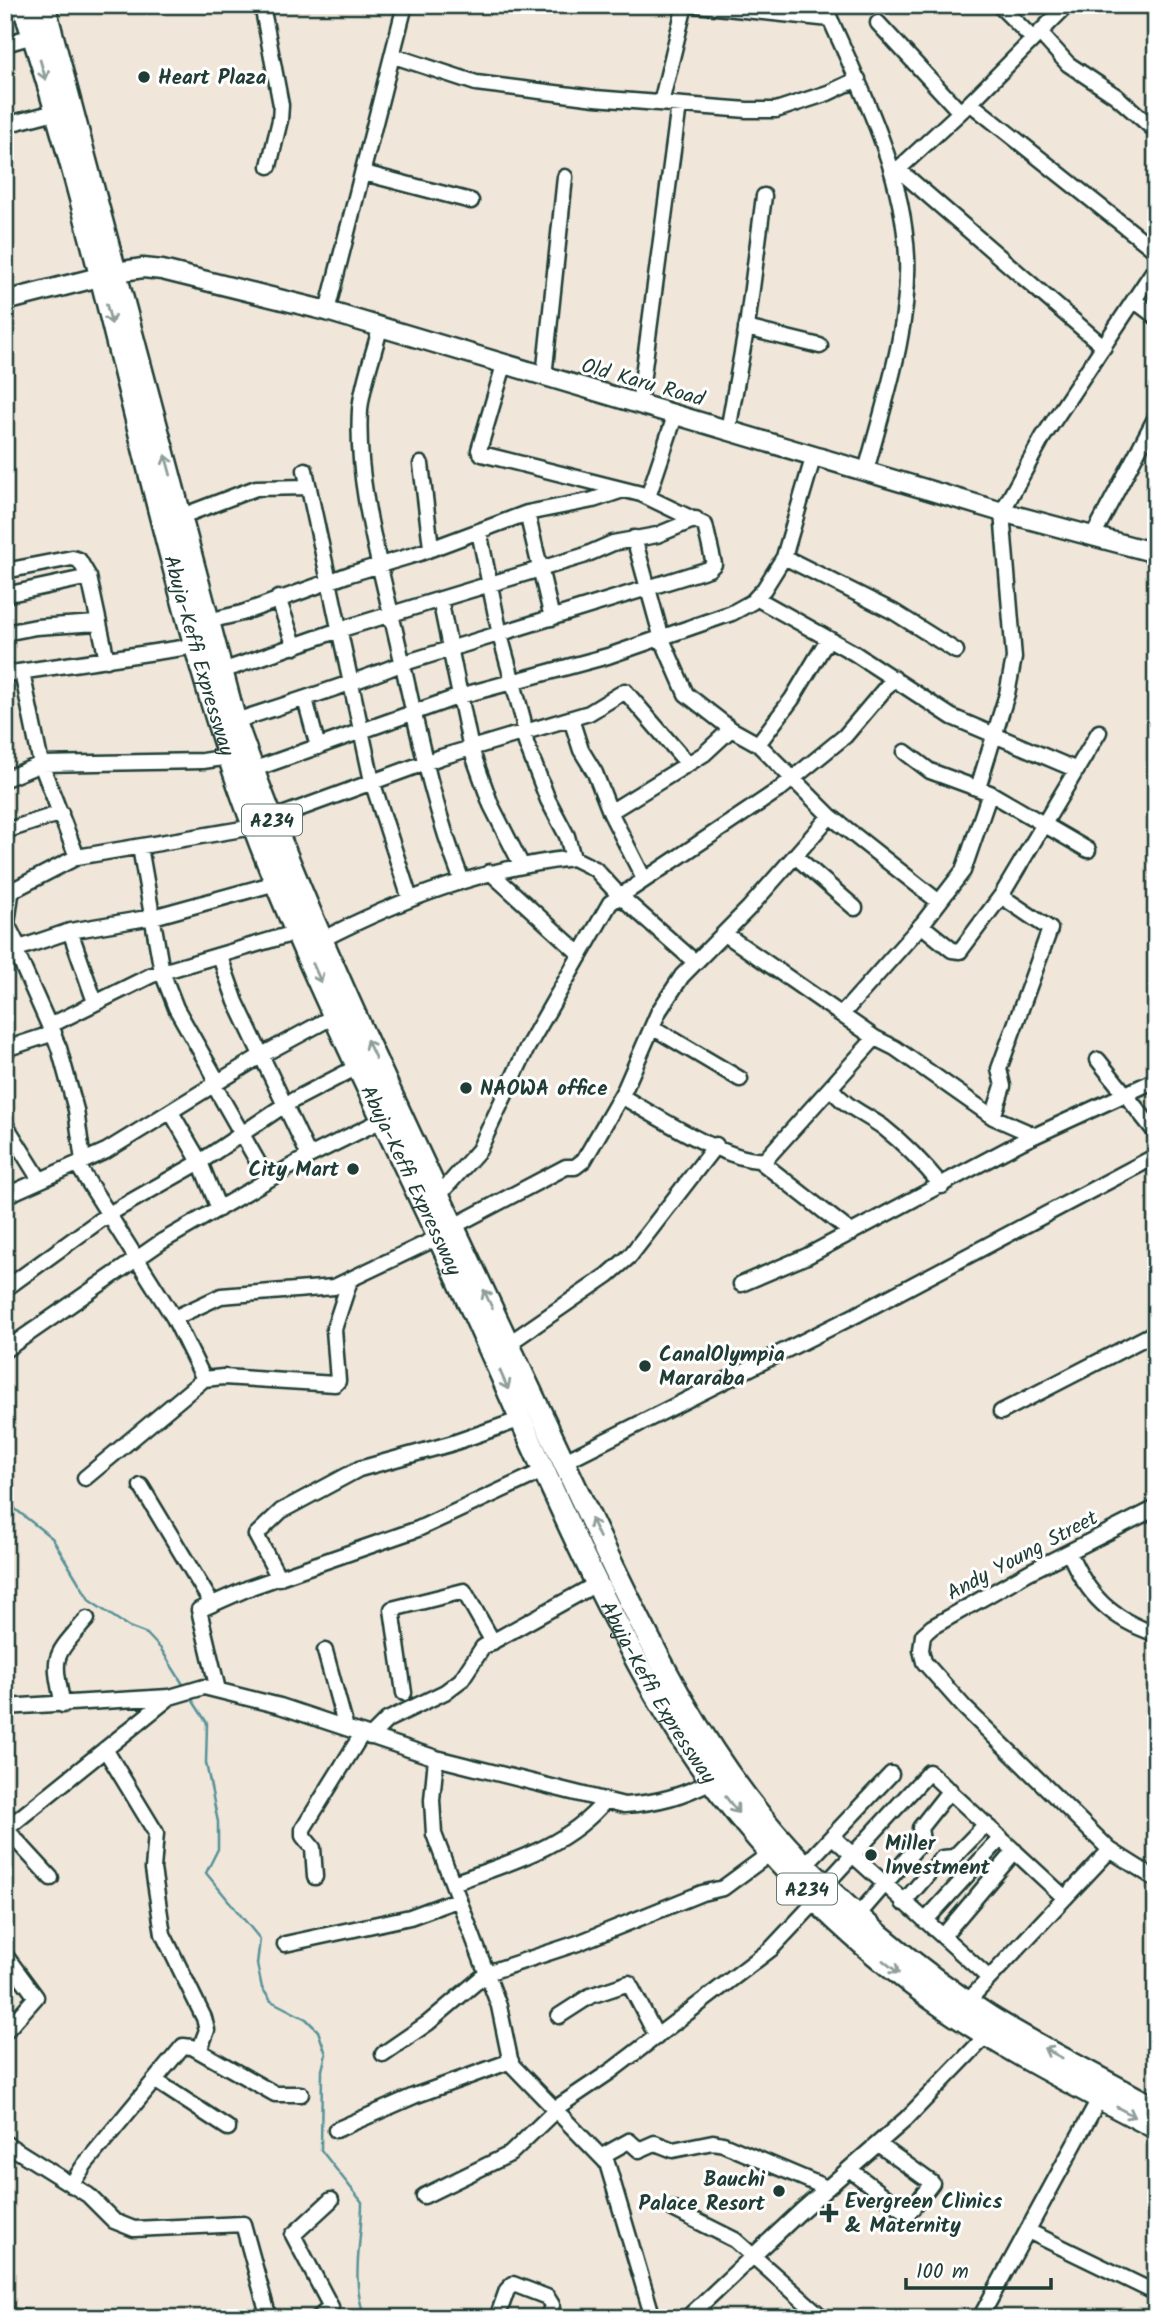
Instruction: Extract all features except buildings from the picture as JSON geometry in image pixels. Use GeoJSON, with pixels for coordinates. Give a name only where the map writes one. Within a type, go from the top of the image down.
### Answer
{"type":"FeatureCollection","features":[{"type":"Feature","properties":{"kind":"highway","name":"Abuja-Keffi Expressway"},"geometry":{"type":"LineString","coordinates":[[23,5],[182,516],[235,721],[252,770],[276,883],[384,1119],[509,1344],[598,1583],[662,1705],[713,1780],[772,1852],[844,1911],[967,2002],[1156,2109]]}},
{"type":"Feature","properties":{"kind":"highway","name":"Abuja-Keffi Expressway"},"geometry":{"type":"LineString","coordinates":[[44,5],[196,646],[229,757],[321,940],[439,1195],[447,1232],[522,1419],[554,1466],[687,1710],[757,1811],[844,1911],[925,1994],[987,2035],[1156,2128]]}},
{"type":"Feature","properties":{"kind":"main road","name":"Old Karu Road"},"geometry":{"type":"LineString","coordinates":[[5,301],[143,268],[162,271],[327,311],[1002,512],[1156,553]]}},
{"type":"Feature","properties":{"kind":"street"},"geometry":{"type":"LineString","coordinates":[[262,5],[281,105],[269,166]]}},
{"type":"Feature","properties":{"kind":"street"},"geometry":{"type":"LineString","coordinates":[[327,311],[394,57],[405,5]]}},
{"type":"Feature","properties":{"kind":"street"},"geometry":{"type":"LineString","coordinates":[[661,103],[685,5]]}},
{"type":"Feature","properties":{"kind":"street"},"geometry":{"type":"LineString","coordinates":[[697,5],[827,12],[858,79],[895,173],[907,257],[905,286],[901,327],[866,471]]}},
{"type":"Feature","properties":{"kind":"street"},"geometry":{"type":"LineString","coordinates":[[999,5],[1068,64],[1116,96],[1156,131]]}},
{"type":"Feature","properties":{"kind":"street"},"geometry":{"type":"LineString","coordinates":[[895,173],[1067,5]]}},
{"type":"Feature","properties":{"kind":"street"},"geometry":{"type":"LineString","coordinates":[[877,23],[965,107],[1156,251]]}},
{"type":"Feature","properties":{"kind":"street"},"geometry":{"type":"LineString","coordinates":[[5,44],[33,36]]}},
{"type":"Feature","properties":{"kind":"street"},"geometry":{"type":"LineString","coordinates":[[394,57],[477,83],[679,105],[776,110],[828,93],[858,79]]}},
{"type":"Feature","properties":{"kind":"street"},"geometry":{"type":"LineString","coordinates":[[639,405],[679,105]]}},
{"type":"Feature","properties":{"kind":"street"},"geometry":{"type":"LineString","coordinates":[[5,125],[55,112]]}},
{"type":"Feature","properties":{"kind":"street"},"geometry":{"type":"LineString","coordinates":[[364,173],[471,201]]}},
{"type":"Feature","properties":{"kind":"street"},"geometry":{"type":"LineString","coordinates":[[895,173],[1104,347]]}},
{"type":"Feature","properties":{"kind":"street"},"geometry":{"type":"LineString","coordinates":[[544,377],[565,177]]}},
{"type":"Feature","properties":{"kind":"street"},"geometry":{"type":"LineString","coordinates":[[728,431],[746,328],[764,196]]}},
{"type":"Feature","properties":{"kind":"street"},"geometry":{"type":"LineString","coordinates":[[842,1014],[921,925],[964,871],[1014,658],[1002,512],[1043,437],[1156,267]]}},
{"type":"Feature","properties":{"kind":"street"},"geometry":{"type":"LineString","coordinates":[[1135,301],[1156,317]]}},
{"type":"Feature","properties":{"kind":"street"},"geometry":{"type":"LineString","coordinates":[[380,328],[360,409],[365,481],[378,567],[424,763],[440,827],[462,881]]}},
{"type":"Feature","properties":{"kind":"street"},"geometry":{"type":"LineString","coordinates":[[746,328],[820,346]]}},
{"type":"Feature","properties":{"kind":"street"},"geometry":{"type":"LineString","coordinates":[[235,721],[326,689],[352,684],[401,664],[649,589],[709,569],[714,564],[705,525],[696,519],[625,489],[482,454],[479,450],[504,365]]}},
{"type":"Feature","properties":{"kind":"street"},"geometry":{"type":"LineString","coordinates":[[648,497],[676,416]]}},
{"type":"Feature","properties":{"kind":"street"},"geometry":{"type":"LineString","coordinates":[[1093,536],[1156,417]]}},
{"type":"Feature","properties":{"kind":"street"},"geometry":{"type":"LineString","coordinates":[[252,770],[460,696],[662,639],[732,613],[756,598],[784,557],[814,455]]}},
{"type":"Feature","properties":{"kind":"street"},"geometry":{"type":"LineString","coordinates":[[421,464],[431,547]]}},
{"type":"Feature","properties":{"kind":"street"},"geometry":{"type":"LineString","coordinates":[[305,470],[342,629],[372,781],[410,899]]}},
{"type":"Feature","properties":{"kind":"street"},"geometry":{"type":"LineString","coordinates":[[182,516],[256,488],[309,487]]}},
{"type":"Feature","properties":{"kind":"street"},"geometry":{"type":"LineString","coordinates":[[208,621],[242,613],[278,598],[378,567],[527,513],[593,500],[625,489]]}},
{"type":"Feature","properties":{"kind":"street"},"geometry":{"type":"LineString","coordinates":[[527,513],[552,618]]}},
{"type":"Feature","properties":{"kind":"street"},"geometry":{"type":"LineString","coordinates":[[222,671],[295,648],[342,629],[490,586],[634,538],[657,535],[696,519]]}},
{"type":"Feature","properties":{"kind":"street"},"geometry":{"type":"LineString","coordinates":[[479,531],[500,635],[525,734],[548,800],[567,836],[573,858]]}},
{"type":"Feature","properties":{"kind":"street"},"geometry":{"type":"LineString","coordinates":[[634,538],[662,639],[686,694],[731,729],[758,744],[794,777],[830,816],[939,902]]}},
{"type":"Feature","properties":{"kind":"street"},"geometry":{"type":"LineString","coordinates":[[784,557],[894,612],[956,651]]}},
{"type":"Feature","properties":{"kind":"street"},"geometry":{"type":"LineString","coordinates":[[5,571],[72,558],[79,560],[89,577],[107,660]]}},
{"type":"Feature","properties":{"kind":"street"},"geometry":{"type":"LineString","coordinates":[[5,596],[89,577]]}},
{"type":"Feature","properties":{"kind":"street"},"geometry":{"type":"LineString","coordinates":[[278,598],[295,648]]}},
{"type":"Feature","properties":{"kind":"street"},"geometry":{"type":"LineString","coordinates":[[756,598],[894,678],[944,713],[1077,770]]}},
{"type":"Feature","properties":{"kind":"street"},"geometry":{"type":"LineString","coordinates":[[440,599],[471,749],[491,804],[522,866]]}},
{"type":"Feature","properties":{"kind":"street"},"geometry":{"type":"LineString","coordinates":[[5,633],[36,626],[97,623]]}},
{"type":"Feature","properties":{"kind":"street"},"geometry":{"type":"LineString","coordinates":[[758,744],[792,699],[828,639]]}},
{"type":"Feature","properties":{"kind":"street"},"geometry":{"type":"LineString","coordinates":[[5,674],[196,646]]}},
{"type":"Feature","properties":{"kind":"street"},"geometry":{"type":"LineString","coordinates":[[22,672],[41,764],[77,857]]}},
{"type":"Feature","properties":{"kind":"street"},"geometry":{"type":"LineString","coordinates":[[439,1195],[479,1150],[527,1048],[610,902],[794,777],[845,736],[894,678]]}},
{"type":"Feature","properties":{"kind":"street"},"geometry":{"type":"LineString","coordinates":[[204,1379],[174,1318],[107,1215],[80,1163],[76,1110],[52,1029],[13,950],[8,924],[13,890],[77,857],[262,823],[424,763],[589,713],[625,691],[688,764]]}},
{"type":"Feature","properties":{"kind":"street"},"geometry":{"type":"LineString","coordinates":[[305,698],[318,747]]}},
{"type":"Feature","properties":{"kind":"street"},"geometry":{"type":"LineString","coordinates":[[571,719],[610,812],[644,879]]}},
{"type":"Feature","properties":{"kind":"street"},"geometry":{"type":"LineString","coordinates":[[610,812],[714,747],[731,729]]}},
{"type":"Feature","properties":{"kind":"street"},"geometry":{"type":"LineString","coordinates":[[921,925],[957,953],[1001,896],[1099,732]]}},
{"type":"Feature","properties":{"kind":"street"},"geometry":{"type":"LineString","coordinates":[[905,752],[930,772],[984,790],[1046,823],[1088,850]]}},
{"type":"Feature","properties":{"kind":"street"},"geometry":{"type":"LineString","coordinates":[[5,779],[41,764],[203,761],[229,757]]}},
{"type":"Feature","properties":{"kind":"street"},"geometry":{"type":"LineString","coordinates":[[5,831],[61,813]]}},
{"type":"Feature","properties":{"kind":"street"},"geometry":{"type":"LineString","coordinates":[[174,1318],[221,1296],[328,1288],[350,1280],[447,1232],[566,1167],[575,1167],[584,1160],[621,1096],[652,1027],[682,976],[724,934],[830,816]]}},
{"type":"Feature","properties":{"kind":"street"},"geometry":{"type":"LineString","coordinates":[[140,847],[162,972],[176,1008],[214,1075],[214,1085],[240,1136],[268,1180]]}},
{"type":"Feature","properties":{"kind":"street"},"geometry":{"type":"LineString","coordinates":[[795,856],[855,908]]}},
{"type":"Feature","properties":{"kind":"street"},"geometry":{"type":"LineString","coordinates":[[321,940],[410,899],[462,881],[490,872],[573,858],[595,869],[619,895],[695,962]]}},
{"type":"Feature","properties":{"kind":"street"},"geometry":{"type":"LineString","coordinates":[[490,872],[580,954]]}},
{"type":"Feature","properties":{"kind":"street"},"geometry":{"type":"LineString","coordinates":[[13,950],[70,931],[153,917],[276,883]]}},
{"type":"Feature","properties":{"kind":"street"},"geometry":{"type":"LineString","coordinates":[[993,1117],[1003,1086],[999,1069],[1050,929],[1001,896]]}},
{"type":"Feature","properties":{"kind":"street"},"geometry":{"type":"LineString","coordinates":[[70,931],[95,1002]]}},
{"type":"Feature","properties":{"kind":"street"},"geometry":{"type":"LineString","coordinates":[[5,1049],[52,1029],[128,985],[162,972],[298,932]]}},
{"type":"Feature","properties":{"kind":"street"},"geometry":{"type":"LineString","coordinates":[[724,934],[993,1117],[1034,1135]]}},
{"type":"Feature","properties":{"kind":"street"},"geometry":{"type":"LineString","coordinates":[[220,957],[236,1002],[309,1156]]}},
{"type":"Feature","properties":{"kind":"street"},"geometry":{"type":"LineString","coordinates":[[5,1196],[80,1163],[171,1112],[262,1055],[336,1015]]}},
{"type":"Feature","properties":{"kind":"street"},"geometry":{"type":"LineString","coordinates":[[652,1027],[740,1079]]}},
{"type":"Feature","properties":{"kind":"street"},"geometry":{"type":"LineString","coordinates":[[760,1161],[769,1158],[875,1038]]}},
{"type":"Feature","properties":{"kind":"street"},"geometry":{"type":"LineString","coordinates":[[1098,1060],[1156,1133]]}},
{"type":"Feature","properties":{"kind":"street"},"geometry":{"type":"LineString","coordinates":[[5,1289],[107,1215],[200,1162],[286,1104],[359,1066]]}},
{"type":"Feature","properties":{"kind":"street"},"geometry":{"type":"LineString","coordinates":[[741,1284],[852,1233],[1034,1135],[1156,1080]]}},
{"type":"Feature","properties":{"kind":"street"},"geometry":{"type":"LineString","coordinates":[[831,1088],[859,1114],[871,1118],[913,1152],[942,1186]]}},
{"type":"Feature","properties":{"kind":"street"},"geometry":{"type":"LineString","coordinates":[[621,1096],[697,1138],[760,1161],[852,1233]]}},
{"type":"Feature","properties":{"kind":"street"},"geometry":{"type":"LineString","coordinates":[[171,1112],[200,1162],[219,1209]]}},
{"type":"Feature","properties":{"kind":"street"},"geometry":{"type":"LineString","coordinates":[[5,1350],[84,1299],[136,1259],[309,1156],[384,1119]]}},
{"type":"Feature","properties":{"kind":"street"},"geometry":{"type":"LineString","coordinates":[[5,1124],[40,1180]]}},
{"type":"Feature","properties":{"kind":"street"},"geometry":{"type":"LineString","coordinates":[[509,1344],[608,1275],[629,1256],[716,1145]]}},
{"type":"Feature","properties":{"kind":"street"},"geometry":{"type":"LineString","coordinates":[[218,1690],[198,1616],[199,1611],[279,1578],[418,1529],[554,1466],[856,1315],[1156,1156]]}},
{"type":"Feature","properties":{"kind":"street"},"geometry":{"type":"LineString","coordinates":[[85,1478],[204,1379],[223,1377],[335,1384],[338,1381],[334,1329],[350,1280]]}},
{"type":"Feature","properties":{"kind":"street"},"geometry":{"type":"LineString","coordinates":[[1001,1412],[1156,1332]]}},
{"type":"Feature","properties":{"kind":"street"},"geometry":{"type":"LineString","coordinates":[[279,1578],[256,1535],[281,1511],[359,1469],[450,1444],[522,1419]]}},
{"type":"Feature","properties":{"kind":"street"},"geometry":{"type":"LineString","coordinates":[[141,1486],[212,1604]]}},
{"type":"Feature","properties":{"kind":"street","name":"Andy Young Street"},"geometry":{"type":"LineString","coordinates":[[1110,1850],[964,1707],[924,1662],[921,1650],[923,1635],[932,1626],[1156,1508]]}},
{"type":"Feature","properties":{"kind":"street"},"geometry":{"type":"LineString","coordinates":[[1069,1552],[1081,1581],[1104,1604],[1128,1624],[1156,1634]]}},
{"type":"Feature","properties":{"kind":"street"},"geometry":{"type":"LineString","coordinates":[[315,1877],[313,1848],[303,1836],[303,1829],[366,1735],[387,1720],[435,1698],[461,1680],[483,1647],[598,1583]]}},
{"type":"Feature","properties":{"kind":"street"},"geometry":{"type":"LineString","coordinates":[[404,1693],[392,1609],[464,1591],[494,1642]]}},
{"type":"Feature","properties":{"kind":"street"},"geometry":{"type":"LineString","coordinates":[[63,1705],[54,1664],[87,1619]]}},
{"type":"Feature","properties":{"kind":"street"},"geometry":{"type":"LineString","coordinates":[[325,1651],[346,1728]]}},
{"type":"Feature","properties":{"kind":"street"},"geometry":{"type":"LineString","coordinates":[[5,1707],[170,1697],[204,1687],[280,1706],[436,1758],[624,1805],[652,1804],[689,1793],[713,1780]]}},
{"type":"Feature","properties":{"kind":"street"},"geometry":{"type":"LineString","coordinates":[[51,1878],[6,1830],[170,1697]]}},
{"type":"Feature","properties":{"kind":"street"},"geometry":{"type":"LineString","coordinates":[[105,1749],[156,1833],[153,1870],[163,1934],[204,2018],[207,2031],[199,2051]]}},
{"type":"Feature","properties":{"kind":"street"},"geometry":{"type":"LineString","coordinates":[[436,1758],[432,1800],[434,1834],[499,2006],[510,2061],[607,2163],[653,2318]]}},
{"type":"Feature","properties":{"kind":"street"},"geometry":{"type":"LineString","coordinates":[[844,1911],[852,1855],[926,1773],[931,1773],[950,1790],[1065,1898]]}},
{"type":"Feature","properties":{"kind":"street"},"geometry":{"type":"LineString","coordinates":[[804,1865],[834,1838],[891,1774]]}},
{"type":"Feature","properties":{"kind":"street"},"geometry":{"type":"LineString","coordinates":[[424,2196],[510,2154],[556,2110],[657,2037],[771,1949],[844,1911],[884,1885],[924,1838],[920,1828],[950,1790]]}},
{"type":"Feature","properties":{"kind":"street"},"geometry":{"type":"LineString","coordinates":[[453,1883],[541,1852],[590,1818],[605,1801]]}},
{"type":"Feature","properties":{"kind":"street"},"geometry":{"type":"LineString","coordinates":[[903,1903],[942,1858],[954,1857],[986,1824]]}},
{"type":"Feature","properties":{"kind":"street"},"geometry":{"type":"LineString","coordinates":[[834,1838],[989,1978]]}},
{"type":"Feature","properties":{"kind":"street"},"geometry":{"type":"LineString","coordinates":[[925,1921],[1001,1838]]}},
{"type":"Feature","properties":{"kind":"street"},"geometry":{"type":"LineString","coordinates":[[967,2002],[1110,1850],[1156,1879]]}},
{"type":"Feature","properties":{"kind":"street"},"geometry":{"type":"LineString","coordinates":[[943,1936],[1015,1851]]}},
{"type":"Feature","properties":{"kind":"street"},"geometry":{"type":"LineString","coordinates":[[383,2054],[428,2023],[487,1973],[578,1943],[702,1893],[723,1888],[772,1852]]}},
{"type":"Feature","properties":{"kind":"street"},"geometry":{"type":"LineString","coordinates":[[285,1944],[410,1917],[459,1899]]}},
{"type":"Feature","properties":{"kind":"street"},"geometry":{"type":"LineString","coordinates":[[5,1955],[36,1997],[5,2032]]}},
{"type":"Feature","properties":{"kind":"street"},"geometry":{"type":"LineString","coordinates":[[559,2016],[590,1996],[629,1983],[657,2037]]}},
{"type":"Feature","properties":{"kind":"street"},"geometry":{"type":"LineString","coordinates":[[690,2316],[878,2144],[987,2035]]}},
{"type":"Feature","properties":{"kind":"street"},"geometry":{"type":"LineString","coordinates":[[71,2185],[85,2164],[183,2046],[188,2045],[275,2094],[301,2094]]}},
{"type":"Feature","properties":{"kind":"street"},"geometry":{"type":"LineString","coordinates":[[336,2130],[414,2096],[510,2061]]}},
{"type":"Feature","properties":{"kind":"street"},"geometry":{"type":"LineString","coordinates":[[156,2081],[228,2128]]}},
{"type":"Feature","properties":{"kind":"street"},"geometry":{"type":"LineString","coordinates":[[980,2318],[1099,2099]]}},
{"type":"Feature","properties":{"kind":"street"},"geometry":{"type":"LineString","coordinates":[[601,2155],[629,2141],[639,2150],[655,2143],[673,2150],[713,2142],[827,2188]]}},
{"type":"Feature","properties":{"kind":"street"},"geometry":{"type":"LineString","coordinates":[[5,2143],[88,2195],[114,2221],[134,2229],[243,2224],[269,2318]]}},
{"type":"Feature","properties":{"kind":"street"},"geometry":{"type":"LineString","coordinates":[[849,2169],[908,2214],[932,2183],[878,2144]]}},
{"type":"Feature","properties":{"kind":"street"},"geometry":{"type":"LineString","coordinates":[[318,2318],[331,2307],[293,2235],[331,2200]]}},
{"type":"Feature","properties":{"kind":"street"},"geometry":{"type":"LineString","coordinates":[[673,2209],[735,2240],[823,2318]]}},
{"type":"Feature","properties":{"kind":"street"},"geometry":{"type":"LineString","coordinates":[[1028,2231],[1156,2293]]}},
{"type":"Feature","properties":{"kind":"street"},"geometry":{"type":"LineString","coordinates":[[497,2318],[507,2290],[513,2284],[547,2297],[552,2305],[548,2318]]}},
{"type":"Feature","properties":{"kind":"street"},"geometry":{"type":"LineString","coordinates":[[5,2316],[26,2318]]}},
{"type":"Feature","properties":{"kind":"waterway"},"geometry":{"type":"LineString","coordinates":[[5,1501],[52,1538],[90,1601],[129,1627],[147,1634],[161,1649],[184,1686]]}},
{"type":"Feature","properties":{"kind":"waterway"},"geometry":{"type":"LineString","coordinates":[[191,1698],[207,1723],[206,1763],[218,1822],[218,1849],[206,1873],[260,1939],[257,1964],[262,1988],[271,2001],[306,2019],[318,2031],[326,2054],[322,2070],[321,2150],[362,2202],[357,2274],[365,2318]]}},
{"type":"Feature","properties":{"kind":"place","name":"Heart Plaza"},"geometry":{"type":"Point","coordinates":[144,77]}},
{"type":"Feature","properties":{"kind":"place","name":"NAOWA office"},"geometry":{"type":"Point","coordinates":[466,1088]}},
{"type":"Feature","properties":{"kind":"place","name":"City Mart"},"geometry":{"type":"Point","coordinates":[353,1169]}},
{"type":"Feature","properties":{"kind":"place","name":"CanalOlympia Mararaba"},"geometry":{"type":"Point","coordinates":[645,1366]}},
{"type":"Feature","properties":{"kind":"place","name":"Miller Investment"},"geometry":{"type":"Point","coordinates":[871,1855]}},
{"type":"Feature","properties":{"kind":"place","name":"Bauchi Palace Resort"},"geometry":{"type":"Point","coordinates":[779,2191]}},
{"type":"Feature","properties":{"kind":"place","name":"Evergreen Clinics & Maternity"},"geometry":{"type":"Point","coordinates":[829,2213]}}]}
